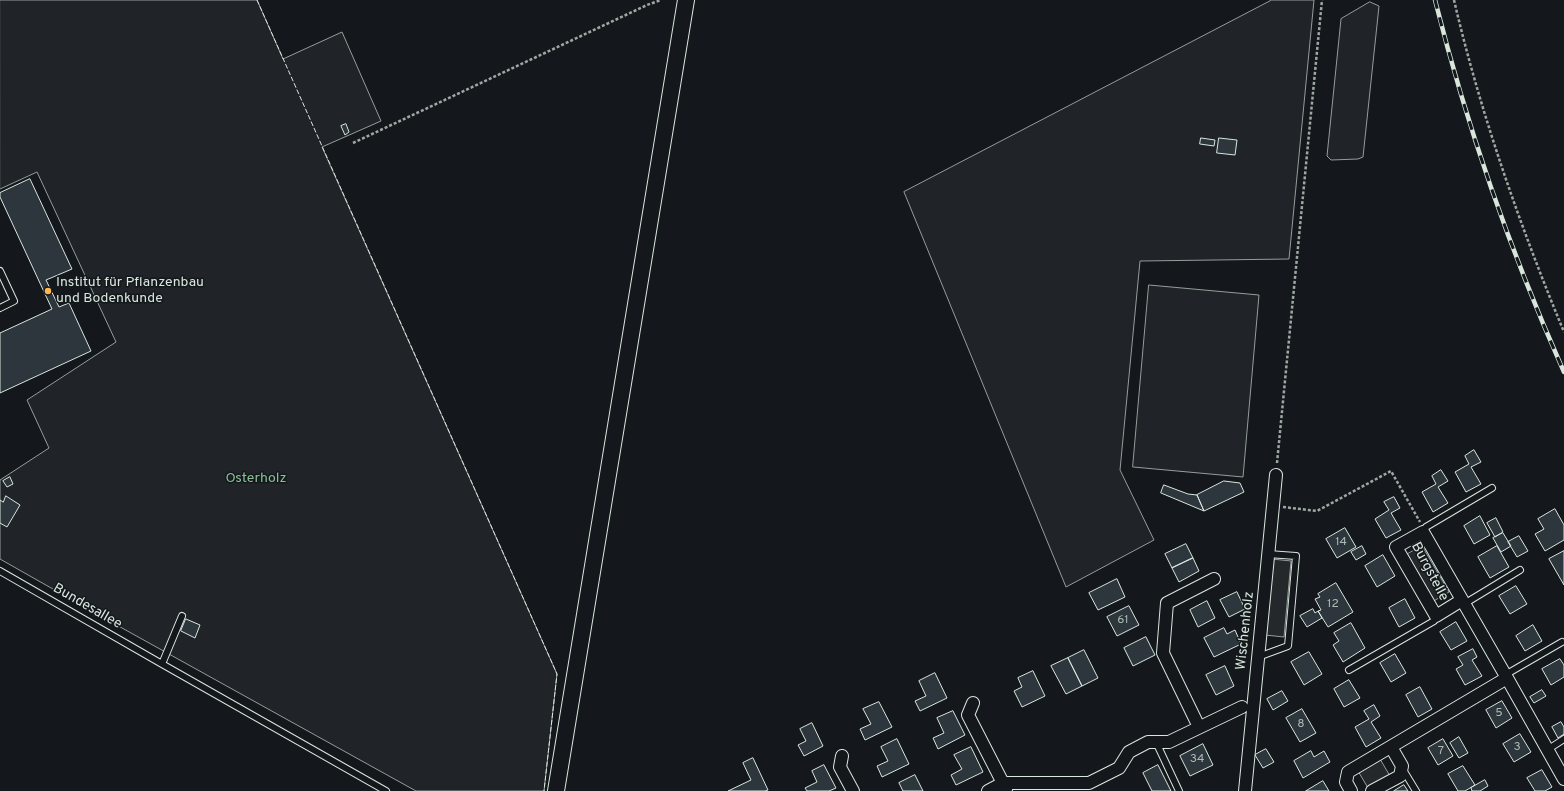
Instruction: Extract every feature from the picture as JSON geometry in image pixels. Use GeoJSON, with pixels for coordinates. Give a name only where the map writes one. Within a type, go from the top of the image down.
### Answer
{"type":"FeatureCollection","features":[{"type":"Feature","properties":{"kind":"main road"},"geometry":{"type":"LineString","coordinates":[[556,791],[686,0]]}},
{"type":"Feature","properties":{"kind":"street","name":"Wischenholz"},"geometry":{"type":"LineString","coordinates":[[1245,791],[1276,475]]}},
{"type":"Feature","properties":{"kind":"street","name":"Burgstelle"},"geometry":{"type":"LineString","coordinates":[[1463,602],[1436,616],[1396,547],[1423,532],[1506,677],[1547,750],[1564,779]]}},
{"type":"Feature","properties":{"kind":"street"},"geometry":{"type":"LineString","coordinates":[[1199,727],[1163,653],[1167,602],[1214,579]]}},
{"type":"Feature","properties":{"kind":"street"},"geometry":{"type":"LineString","coordinates":[[1351,791],[1346,782],[1348,772],[1506,677]]}},
{"type":"Feature","properties":{"kind":"street"},"geometry":{"type":"LineString","coordinates":[[973,703],[968,715],[1005,787]]}},
{"type":"Feature","properties":{"kind":"street"},"geometry":{"type":"LineString","coordinates":[[988,791],[1005,787],[1089,783],[1119,768],[1129,752],[1148,742],[1169,742],[1242,707]]}},
{"type":"Feature","properties":{"kind":"street"},"geometry":{"type":"LineString","coordinates":[[1372,791],[1400,776],[1402,766],[1391,747]]}},
{"type":"Feature","properties":{"kind":"street"},"geometry":{"type":"LineString","coordinates":[[842,756],[840,767],[853,791]]}},
{"type":"Feature","properties":{"kind":"lane"},"geometry":{"type":"LineString","coordinates":[[0,271],[14,301],[0,308]]}},
{"type":"Feature","properties":{"kind":"lane"},"geometry":{"type":"LineString","coordinates":[[1423,532],[1426,527],[1492,488]]}},
{"type":"Feature","properties":{"kind":"lane"},"geometry":{"type":"LineString","coordinates":[[1258,657],[1288,646],[1296,556],[1268,554]]}},
{"type":"Feature","properties":{"kind":"lane"},"geometry":{"type":"LineString","coordinates":[[1463,602],[1520,570]]}},
{"type":"Feature","properties":{"kind":"lane","name":"Bundesallee"},"geometry":{"type":"LineString","coordinates":[[0,571],[386,791]]}},
{"type":"Feature","properties":{"kind":"lane"},"geometry":{"type":"LineString","coordinates":[[162,664],[182,616]]}},
{"type":"Feature","properties":{"kind":"lane"},"geometry":{"type":"LineString","coordinates":[[1349,670],[1434,620],[1436,616]]}},
{"type":"Feature","properties":{"kind":"lane"},"geometry":{"type":"LineString","coordinates":[[1506,677],[1562,642]]}},
{"type":"Feature","properties":{"kind":"lane"},"geometry":{"type":"LineString","coordinates":[[1547,750],[1564,740]]}},
{"type":"Feature","properties":{"kind":"lane"},"geometry":{"type":"LineString","coordinates":[[1156,742],[1179,791]]}},
{"type":"Feature","properties":{"kind":"lane"},"geometry":{"type":"LineString","coordinates":[[1402,766],[1416,791]]}},
{"type":"Feature","properties":{"kind":"path"},"geometry":{"type":"LineString","coordinates":[[353,144],[661,0]]}},
{"type":"Feature","properties":{"kind":"path"},"geometry":{"type":"LineString","coordinates":[[1276,475],[1322,0]]}},
{"type":"Feature","properties":{"kind":"path"},"geometry":{"type":"LineString","coordinates":[[1454,0],[1480,95],[1503,168],[1524,230],[1564,332]]}},
{"type":"Feature","properties":{"kind":"path"},"geometry":{"type":"LineString","coordinates":[[1273,506],[1317,511],[1391,471],[1422,525],[1423,532]]}},
{"type":"Feature","properties":{"kind":"green space","name":"Osterholz"},"geometry":{"type":"Polygon","coordinates":[[[0,0],[257,0],[283,59],[342,32],[381,121],[322,147],[557,674],[544,791],[416,791],[0,559],[0,480],[49,448],[27,400],[116,342],[37,172],[0,189],[0,0]]]}},
{"type":"Feature","properties":{"kind":"green space"},"geometry":{"type":"Polygon","coordinates":[[[1272,0],[1314,0],[1289,259],[1140,261],[1120,470],[1154,540],[1066,587],[904,192],[1272,0]]]}},
{"type":"Feature","properties":{"kind":"green space"},"geometry":{"type":"Polygon","coordinates":[[[1370,2],[1379,6],[1363,157],[1358,159],[1331,160],[1327,156],[1341,19],[1370,2]]]}},
{"type":"Feature","properties":{"kind":"green space"},"geometry":{"type":"Polygon","coordinates":[[[1149,285],[1259,295],[1243,477],[1133,467],[1149,285]]]}},
{"type":"Feature","properties":{"kind":"shaded area"},"geometry":{"type":"Polygon","coordinates":[[[1422,546],[1449,592],[1432,602],[1406,555],[1422,546]]]}},
{"type":"Feature","properties":{"kind":"shaded area"},"geometry":{"type":"Polygon","coordinates":[[[1272,559],[1291,561],[1284,637],[1265,635],[1272,559]]]}},
{"type":"Feature","properties":{"kind":"shaded area"},"geometry":{"type":"Polygon","coordinates":[[[1380,759],[1390,776],[1368,788],[1358,771],[1380,759]]]}},
{"type":"Feature","properties":{"kind":"building"},"geometry":{"type":"Polygon","coordinates":[[[346,124],[349,132],[345,135],[341,126],[346,124]]]}},
{"type":"Feature","properties":{"kind":"building"},"geometry":{"type":"Polygon","coordinates":[[[1201,138],[1215,140],[1214,146],[1200,144],[1201,138]]]}},
{"type":"Feature","properties":{"kind":"building"},"geometry":{"type":"Polygon","coordinates":[[[1219,138],[1237,140],[1235,155],[1217,153],[1219,138]]]}},
{"type":"Feature","properties":{"kind":"building","name":"Institut für Pflanzenbau und Bodenkunde"},"geometry":{"type":"Polygon","coordinates":[[[30,179],[72,269],[46,280],[59,307],[69,303],[91,351],[0,393],[0,333],[52,309],[0,197],[0,193],[30,179]]]}},
{"type":"Feature","properties":{"kind":"building"},"geometry":{"type":"Polygon","coordinates":[[[1474,450],[1481,462],[1471,467],[1481,484],[1466,492],[1455,472],[1469,464],[1465,456],[1474,450]]]}},
{"type":"Feature","properties":{"kind":"building"},"geometry":{"type":"Polygon","coordinates":[[[1441,470],[1448,481],[1438,487],[1448,503],[1433,512],[1422,492],[1436,484],[1432,476],[1441,470]]]}},
{"type":"Feature","properties":{"kind":"building"},"geometry":{"type":"Polygon","coordinates":[[[10,477],[13,484],[7,487],[3,481],[10,477]]]}},
{"type":"Feature","properties":{"kind":"building"},"geometry":{"type":"Polygon","coordinates":[[[1224,481],[1240,483],[1244,492],[1204,511],[1197,495],[1224,481]]]}},
{"type":"Feature","properties":{"kind":"building"},"geometry":{"type":"Polygon","coordinates":[[[1164,485],[1188,494],[1197,495],[1204,511],[1161,493],[1164,485]]]}},
{"type":"Feature","properties":{"kind":"building"},"geometry":{"type":"Polygon","coordinates":[[[6,496],[20,505],[7,527],[0,523],[0,500],[3,502],[6,496]]]}},
{"type":"Feature","properties":{"kind":"building"},"geometry":{"type":"Polygon","coordinates":[[[1394,497],[1400,508],[1391,513],[1401,530],[1386,538],[1375,519],[1389,510],[1384,502],[1394,497]]]}},
{"type":"Feature","properties":{"kind":"building"},"geometry":{"type":"Polygon","coordinates":[[[1555,509],[1564,525],[1564,540],[1545,551],[1535,534],[1544,529],[1538,519],[1555,509]]]}},
{"type":"Feature","properties":{"kind":"building"},"geometry":{"type":"Polygon","coordinates":[[[1480,516],[1490,535],[1474,544],[1464,526],[1480,516]]]}},
{"type":"Feature","properties":{"kind":"building"},"geometry":{"type":"Polygon","coordinates":[[[1496,518],[1503,532],[1495,537],[1487,523],[1496,518]]]}},
{"type":"Feature","properties":{"kind":"building"},"geometry":{"type":"Polygon","coordinates":[[[1345,528],[1356,547],[1337,558],[1326,539],[1345,528]]]}},
{"type":"Feature","properties":{"kind":"building"},"geometry":{"type":"Polygon","coordinates":[[[1503,533],[1511,546],[1501,552],[1493,538],[1503,533]]]}},
{"type":"Feature","properties":{"kind":"building"},"geometry":{"type":"Polygon","coordinates":[[[1519,536],[1528,551],[1517,557],[1508,542],[1519,536]]]}},
{"type":"Feature","properties":{"kind":"building"},"geometry":{"type":"Polygon","coordinates":[[[1186,544],[1193,558],[1172,568],[1165,554],[1186,544]]]}},
{"type":"Feature","properties":{"kind":"building"},"geometry":{"type":"Polygon","coordinates":[[[1362,546],[1366,554],[1356,560],[1351,552],[1362,546]]]}},
{"type":"Feature","properties":{"kind":"building"},"geometry":{"type":"Polygon","coordinates":[[[1497,546],[1509,567],[1490,578],[1478,557],[1497,546]]]}},
{"type":"Feature","properties":{"kind":"building"},"geometry":{"type":"Polygon","coordinates":[[[1564,551],[1564,585],[1549,559],[1564,551]]]}},
{"type":"Feature","properties":{"kind":"building"},"geometry":{"type":"Polygon","coordinates":[[[1383,555],[1395,576],[1377,587],[1365,566],[1383,555]]]}},
{"type":"Feature","properties":{"kind":"building"},"geometry":{"type":"Polygon","coordinates":[[[1193,558],[1199,571],[1179,582],[1172,568],[1193,558]]]}},
{"type":"Feature","properties":{"kind":"building"},"geometry":{"type":"Polygon","coordinates":[[[1117,579],[1125,597],[1098,610],[1089,593],[1117,579]]]}},
{"type":"Feature","properties":{"kind":"building"},"geometry":{"type":"Polygon","coordinates":[[[1336,583],[1353,612],[1328,627],[1318,611],[1321,610],[1315,599],[1320,597],[1318,594],[1336,583]]]}},
{"type":"Feature","properties":{"kind":"building"},"geometry":{"type":"Polygon","coordinates":[[[1516,586],[1527,604],[1510,614],[1499,596],[1516,586]]]}},
{"type":"Feature","properties":{"kind":"building"},"geometry":{"type":"Polygon","coordinates":[[[1237,592],[1245,609],[1229,617],[1220,600],[1237,592]]]}},
{"type":"Feature","properties":{"kind":"building"},"geometry":{"type":"Polygon","coordinates":[[[1405,599],[1415,618],[1399,627],[1389,608],[1405,599]]]}},
{"type":"Feature","properties":{"kind":"building"},"geometry":{"type":"Polygon","coordinates":[[[1207,601],[1215,618],[1198,627],[1190,610],[1207,601]]]}},
{"type":"Feature","properties":{"kind":"building"},"geometry":{"type":"Polygon","coordinates":[[[1129,606],[1139,625],[1117,636],[1107,617],[1129,606]]]}},
{"type":"Feature","properties":{"kind":"building"},"geometry":{"type":"Polygon","coordinates":[[[1313,609],[1315,613],[1318,611],[1322,618],[1307,627],[1300,616],[1313,609]]]}},
{"type":"Feature","properties":{"kind":"building"},"geometry":{"type":"Polygon","coordinates":[[[186,619],[200,625],[195,638],[181,631],[186,619]]]}},
{"type":"Feature","properties":{"kind":"building"},"geometry":{"type":"Polygon","coordinates":[[[1456,622],[1467,641],[1451,650],[1440,632],[1456,622]]]}},
{"type":"Feature","properties":{"kind":"building"},"geometry":{"type":"Polygon","coordinates":[[[1351,623],[1365,648],[1343,662],[1333,645],[1339,641],[1334,633],[1351,623]]]}},
{"type":"Feature","properties":{"kind":"building"},"geometry":{"type":"Polygon","coordinates":[[[1533,625],[1542,641],[1525,651],[1516,636],[1533,625]]]}},
{"type":"Feature","properties":{"kind":"building"},"geometry":{"type":"Polygon","coordinates":[[[1224,628],[1227,634],[1235,630],[1241,644],[1214,657],[1204,638],[1224,628]]]}},
{"type":"Feature","properties":{"kind":"building"},"geometry":{"type":"Polygon","coordinates":[[[1146,637],[1155,655],[1133,666],[1124,648],[1146,637]]]}},
{"type":"Feature","properties":{"kind":"building"},"geometry":{"type":"Polygon","coordinates":[[[1473,649],[1477,657],[1472,660],[1482,676],[1465,685],[1456,669],[1463,665],[1458,657],[1473,649]]]}},
{"type":"Feature","properties":{"kind":"building"},"geometry":{"type":"Polygon","coordinates":[[[1084,650],[1098,678],[1082,686],[1068,658],[1084,650]]]}},
{"type":"Feature","properties":{"kind":"building"},"geometry":{"type":"Polygon","coordinates":[[[1309,652],[1322,674],[1304,685],[1291,662],[1309,652]]]}},
{"type":"Feature","properties":{"kind":"building"},"geometry":{"type":"Polygon","coordinates":[[[1395,654],[1406,673],[1391,682],[1380,663],[1395,654]]]}},
{"type":"Feature","properties":{"kind":"building"},"geometry":{"type":"Polygon","coordinates":[[[1068,658],[1082,686],[1066,694],[1051,666],[1068,658]]]}},
{"type":"Feature","properties":{"kind":"building"},"geometry":{"type":"Polygon","coordinates":[[[1560,659],[1564,665],[1564,677],[1551,685],[1542,669],[1560,659]]]}},
{"type":"Feature","properties":{"kind":"building"},"geometry":{"type":"Polygon","coordinates":[[[1225,666],[1234,686],[1216,695],[1206,675],[1225,666]]]}},
{"type":"Feature","properties":{"kind":"building"},"geometry":{"type":"Polygon","coordinates":[[[1033,671],[1045,696],[1022,707],[1014,691],[1022,687],[1018,678],[1033,671]]]}},
{"type":"Feature","properties":{"kind":"building"},"geometry":{"type":"Polygon","coordinates":[[[935,673],[947,698],[920,711],[915,701],[926,696],[919,681],[935,673]]]}},
{"type":"Feature","properties":{"kind":"building"},"geometry":{"type":"Polygon","coordinates":[[[1349,680],[1360,698],[1344,707],[1334,689],[1349,680]]]}},
{"type":"Feature","properties":{"kind":"building"},"geometry":{"type":"Polygon","coordinates":[[[1420,687],[1432,709],[1418,717],[1406,695],[1420,687]]]}},
{"type":"Feature","properties":{"kind":"building"},"geometry":{"type":"Polygon","coordinates":[[[1542,690],[1546,696],[1534,703],[1530,697],[1542,690]]]}},
{"type":"Feature","properties":{"kind":"building"},"geometry":{"type":"Polygon","coordinates":[[[1282,691],[1288,701],[1273,710],[1267,699],[1282,691]]]}},
{"type":"Feature","properties":{"kind":"building"},"geometry":{"type":"Polygon","coordinates":[[[1502,701],[1512,718],[1496,728],[1486,710],[1502,701]]]}},
{"type":"Feature","properties":{"kind":"building"},"geometry":{"type":"Polygon","coordinates":[[[879,702],[892,727],[865,740],[860,729],[871,724],[863,709],[879,702]]]}},
{"type":"Feature","properties":{"kind":"building"},"geometry":{"type":"Polygon","coordinates":[[[1374,705],[1380,716],[1371,722],[1381,738],[1366,747],[1355,727],[1369,719],[1364,711],[1374,705]]]}},
{"type":"Feature","properties":{"kind":"building"},"geometry":{"type":"Polygon","coordinates":[[[1302,709],[1316,733],[1300,742],[1286,718],[1302,709]]]}},
{"type":"Feature","properties":{"kind":"building"},"geometry":{"type":"Polygon","coordinates":[[[953,711],[965,735],[938,749],[933,738],[944,733],[937,718],[953,711]]]}},
{"type":"Feature","properties":{"kind":"building"},"geometry":{"type":"Polygon","coordinates":[[[1561,722],[1564,727],[1564,734],[1558,738],[1552,727],[1561,722]]]}},
{"type":"Feature","properties":{"kind":"building"},"geometry":{"type":"Polygon","coordinates":[[[812,723],[823,746],[804,756],[798,745],[806,741],[800,729],[812,723]]]}},
{"type":"Feature","properties":{"kind":"building"},"geometry":{"type":"Polygon","coordinates":[[[1520,734],[1531,752],[1514,762],[1503,744],[1520,734]]]}},
{"type":"Feature","properties":{"kind":"building"},"geometry":{"type":"Polygon","coordinates":[[[1459,737],[1468,753],[1459,758],[1450,743],[1459,737]]]}},
{"type":"Feature","properties":{"kind":"building"},"geometry":{"type":"Polygon","coordinates":[[[897,739],[909,764],[882,777],[877,766],[888,761],[881,747],[897,739]]]}},
{"type":"Feature","properties":{"kind":"building"},"geometry":{"type":"Polygon","coordinates":[[[1443,739],[1453,756],[1438,765],[1428,748],[1443,739]]]}},
{"type":"Feature","properties":{"kind":"building"},"geometry":{"type":"Polygon","coordinates":[[[1203,744],[1213,765],[1190,776],[1180,756],[1203,744]]]}},
{"type":"Feature","properties":{"kind":"building"},"geometry":{"type":"Polygon","coordinates":[[[971,747],[983,772],[956,785],[951,775],[962,769],[954,755],[971,747]]]}},
{"type":"Feature","properties":{"kind":"building"},"geometry":{"type":"Polygon","coordinates":[[[1266,749],[1274,762],[1263,768],[1255,755],[1266,749]]]}},
{"type":"Feature","properties":{"kind":"building"},"geometry":{"type":"Polygon","coordinates":[[[1311,751],[1314,757],[1324,751],[1330,762],[1303,778],[1294,761],[1311,751]]]}},
{"type":"Feature","properties":{"kind":"building"},"geometry":{"type":"Polygon","coordinates":[[[753,758],[768,790],[728,791],[751,780],[743,763],[753,758]]]}},
{"type":"Feature","properties":{"kind":"building"},"geometry":{"type":"Polygon","coordinates":[[[824,765],[836,788],[829,791],[807,791],[805,788],[817,782],[812,771],[824,765]]]}},
{"type":"Feature","properties":{"kind":"building"},"geometry":{"type":"Polygon","coordinates":[[[1158,765],[1171,791],[1152,791],[1143,773],[1158,765]]]}},
{"type":"Feature","properties":{"kind":"building"},"geometry":{"type":"Polygon","coordinates":[[[1463,766],[1475,785],[1465,791],[1458,791],[1448,774],[1463,766]]]}},
{"type":"Feature","properties":{"kind":"building"},"geometry":{"type":"Polygon","coordinates":[[[1542,770],[1552,787],[1545,791],[1535,791],[1527,778],[1542,770]]]}},
{"type":"Feature","properties":{"kind":"building"},"geometry":{"type":"Polygon","coordinates":[[[915,775],[923,791],[903,791],[899,783],[915,775]]]}},
{"type":"Feature","properties":{"kind":"building"},"geometry":{"type":"Polygon","coordinates":[[[1485,780],[1488,786],[1480,791],[1472,791],[1471,788],[1485,780]]]}},
{"type":"Feature","properties":{"kind":"building"},"geometry":{"type":"Polygon","coordinates":[[[1323,781],[1329,791],[1306,791],[1323,781]]]}},
{"type":"Feature","properties":{"kind":"building"},"geometry":{"type":"Polygon","coordinates":[[[1404,785],[1408,791],[1394,791],[1404,785]]]}},
{"type":"Feature","properties":{"kind":"railway"},"geometry":{"type":"LineString","coordinates":[[1435,0],[1461,95],[1492,189],[1526,282],[1564,372]]}},
{"type":"Feature","properties":{"kind":"fence"},"geometry":{"type":"LineString","coordinates":[[257,0],[557,674],[544,791]]}},
{"type":"Feature","properties":{"kind":"place","name":"Institut für Pflanzenbau und Bodenkunde"},"geometry":{"type":"Point","coordinates":[48,291]}}]}
